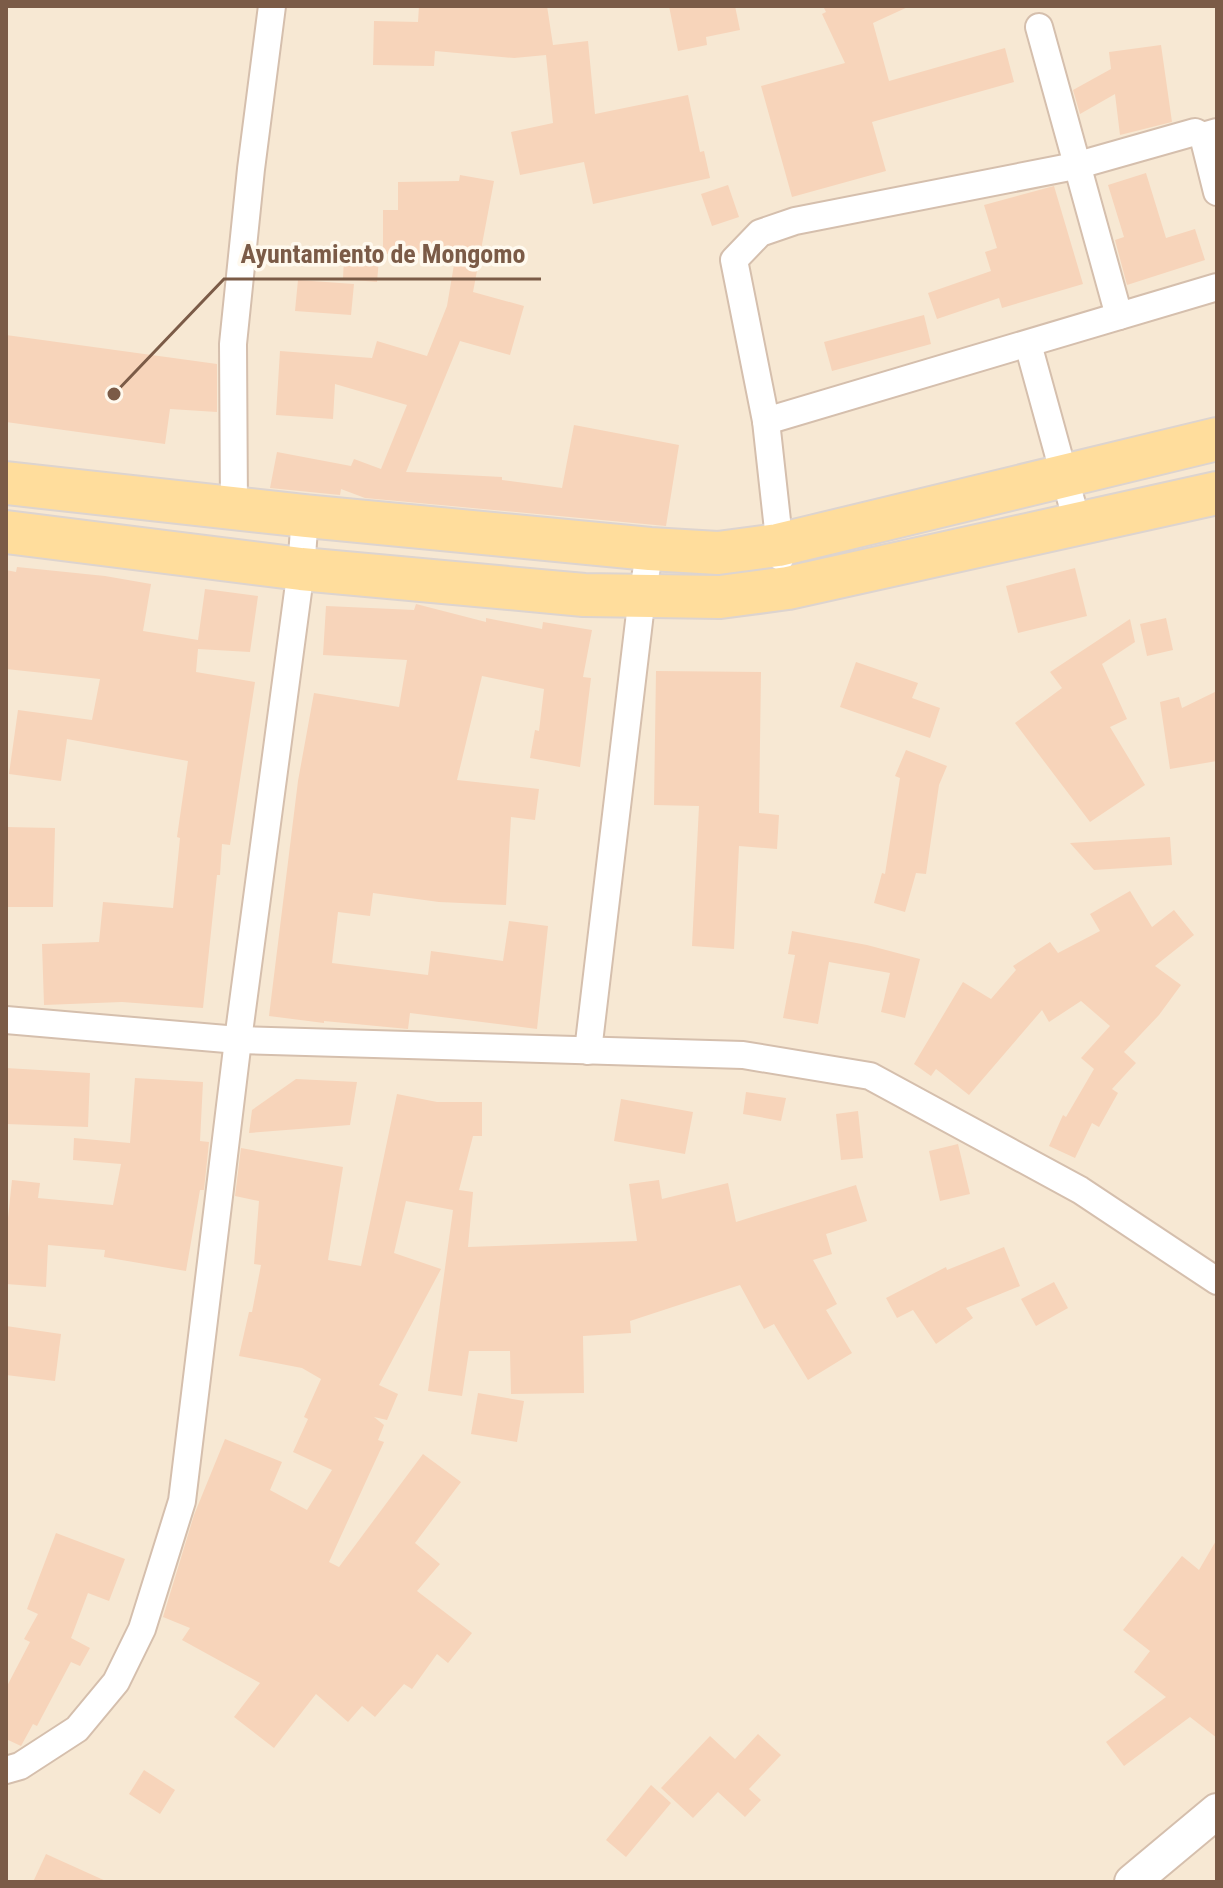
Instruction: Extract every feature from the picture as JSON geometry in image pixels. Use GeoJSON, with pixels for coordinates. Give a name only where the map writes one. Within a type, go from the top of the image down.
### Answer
{"type":"FeatureCollection","features":[{"type":"Feature","properties":{"kind":"main road"},"geometry":{"type":"LineString","coordinates":[[6,483],[305,516],[718,553],[778,545],[1217,439]]}},
{"type":"Feature","properties":{"kind":"main road"},"geometry":{"type":"LineString","coordinates":[[6,532],[301,569],[584,595],[720,597],[788,588],[1217,493]]}},
{"type":"Feature","properties":{"kind":"street"},"geometry":{"type":"LineString","coordinates":[[234,509],[233,344],[272,6]]}},
{"type":"Feature","properties":{"kind":"street"},"geometry":{"type":"LineString","coordinates":[[1039,27],[1119,316]]}},
{"type":"Feature","properties":{"kind":"street"},"geometry":{"type":"LineString","coordinates":[[788,588],[778,545],[766,421],[734,260],[760,233],[795,221],[1075,166],[1195,132],[1210,134],[1217,192]]}},
{"type":"Feature","properties":{"kind":"street"},"geometry":{"type":"LineString","coordinates":[[766,421],[1217,287]]}},
{"type":"Feature","properties":{"kind":"street"},"geometry":{"type":"LineString","coordinates":[[1028,344],[1077,522]]}},
{"type":"Feature","properties":{"kind":"street"},"geometry":{"type":"LineString","coordinates":[[6,1770],[20,1766],[77,1729],[116,1682],[142,1629],[182,1501],[238,1040],[301,569],[305,516]]}},
{"type":"Feature","properties":{"kind":"street"},"geometry":{"type":"LineString","coordinates":[[588,1051],[650,549]]}},
{"type":"Feature","properties":{"kind":"street"},"geometry":{"type":"LineString","coordinates":[[6,1020],[238,1040],[743,1055],[870,1076],[1080,1190],[1217,1281]]}},
{"type":"Feature","properties":{"kind":"street"},"geometry":{"type":"LineString","coordinates":[[1132,1882],[1217,1811]]}},
{"type":"Feature","properties":{"kind":"shaded area"},"geometry":{"type":"Polygon","coordinates":[[[6,6],[1217,6],[1217,1882],[6,1882],[6,6]]]}},
{"type":"Feature","properties":{"kind":"building"},"geometry":{"type":"Polygon","coordinates":[[[419,6],[547,6],[553,45],[588,41],[595,114],[688,95],[700,152],[704,151],[710,178],[593,204],[584,162],[520,175],[511,132],[553,123],[546,55],[514,58],[435,51],[434,66],[373,65],[374,21],[418,22],[419,6]]]}},
{"type":"Feature","properties":{"kind":"building"},"geometry":{"type":"Polygon","coordinates":[[[669,6],[735,6],[740,30],[706,37],[707,45],[678,51],[669,6]]]}},
{"type":"Feature","properties":{"kind":"building"},"geometry":{"type":"Polygon","coordinates":[[[823,6],[910,6],[873,23],[889,81],[1005,48],[1014,82],[872,122],[886,171],[792,197],[761,86],[845,63],[822,14],[826,12],[823,6]]]}},
{"type":"Feature","properties":{"kind":"building"},"geometry":{"type":"Polygon","coordinates":[[[1161,45],[1172,122],[1120,135],[1115,94],[1080,114],[1073,90],[1111,69],[1109,52],[1161,45]]]}},
{"type":"Feature","properties":{"kind":"building"},"geometry":{"type":"Polygon","coordinates":[[[1146,173],[1166,238],[1195,229],[1205,260],[1127,285],[1115,240],[1124,237],[1108,185],[1146,173]]]}},
{"type":"Feature","properties":{"kind":"building"},"geometry":{"type":"Polygon","coordinates":[[[460,175],[494,181],[473,292],[524,306],[510,355],[460,341],[406,472],[502,477],[502,480],[562,488],[574,425],[679,445],[666,526],[365,498],[341,489],[340,495],[270,488],[277,452],[351,466],[354,459],[381,469],[407,405],[335,384],[333,419],[276,415],[280,351],[372,358],[377,341],[427,356],[447,306],[456,253],[383,254],[383,210],[398,210],[398,182],[459,181],[460,175]]]}},
{"type":"Feature","properties":{"kind":"building"},"geometry":{"type":"Polygon","coordinates":[[[728,185],[739,217],[712,226],[701,194],[728,185]]]}},
{"type":"Feature","properties":{"kind":"building"},"geometry":{"type":"Polygon","coordinates":[[[1054,186],[1083,284],[1002,308],[999,298],[937,319],[928,293],[991,271],[985,252],[997,248],[984,205],[1054,186]]]}},
{"type":"Feature","properties":{"kind":"building"},"geometry":{"type":"Polygon","coordinates":[[[344,257],[379,259],[377,282],[343,279],[344,257]]]}},
{"type":"Feature","properties":{"kind":"building"},"geometry":{"type":"Polygon","coordinates":[[[298,280],[354,284],[351,315],[295,311],[298,280]]]}},
{"type":"Feature","properties":{"kind":"building"},"geometry":{"type":"Polygon","coordinates":[[[924,315],[931,344],[832,371],[824,342],[924,315]]]}},
{"type":"Feature","properties":{"kind":"building"},"geometry":{"type":"Polygon","coordinates":[[[6,335],[217,364],[217,412],[170,409],[165,444],[6,422],[6,335]]]}},
{"type":"Feature","properties":{"kind":"building"},"geometry":{"type":"Polygon","coordinates":[[[17,567],[151,584],[143,631],[198,640],[205,589],[258,596],[250,652],[198,649],[196,672],[255,682],[230,845],[222,844],[220,875],[217,875],[203,1008],[122,1002],[44,1005],[42,944],[99,942],[103,902],[173,908],[180,838],[177,837],[188,761],[67,739],[61,781],[9,774],[18,710],[92,720],[100,679],[6,669],[6,570],[16,572],[17,567]]]}},
{"type":"Feature","properties":{"kind":"building"},"geometry":{"type":"Polygon","coordinates":[[[1075,568],[1087,616],[1018,633],[1006,586],[1075,568]]]}},
{"type":"Feature","properties":{"kind":"building"},"geometry":{"type":"Polygon","coordinates":[[[416,604],[486,622],[486,618],[542,629],[543,622],[592,630],[583,677],[591,678],[580,767],[530,758],[535,730],[539,731],[544,689],[482,676],[457,780],[539,789],[535,820],[511,817],[506,905],[439,902],[373,893],[370,916],[338,912],[332,963],[428,975],[431,951],[503,961],[509,921],[548,926],[537,1029],[410,1013],[408,1029],[269,1016],[298,781],[314,693],[399,707],[407,660],[323,655],[326,606],[414,610],[416,604]]]}},
{"type":"Feature","properties":{"kind":"building"},"geometry":{"type":"Polygon","coordinates":[[[1166,618],[1173,650],[1147,656],[1140,624],[1166,618]]]}},
{"type":"Feature","properties":{"kind":"building"},"geometry":{"type":"Polygon","coordinates":[[[1130,619],[1135,642],[1102,664],[1127,719],[1110,727],[1145,785],[1090,822],[1015,723],[1062,688],[1050,672],[1130,619]]]}},
{"type":"Feature","properties":{"kind":"building"},"geometry":{"type":"Polygon","coordinates":[[[856,662],[918,683],[912,698],[940,708],[930,738],[840,707],[856,662]]]}},
{"type":"Feature","properties":{"kind":"building"},"geometry":{"type":"Polygon","coordinates":[[[656,671],[761,672],[759,813],[779,815],[777,849],[739,846],[734,949],[692,946],[699,806],[654,805],[656,671]]]}},
{"type":"Feature","properties":{"kind":"building"},"geometry":{"type":"Polygon","coordinates":[[[1217,691],[1217,761],[1170,769],[1160,702],[1179,697],[1182,708],[1217,691]]]}},
{"type":"Feature","properties":{"kind":"building"},"geometry":{"type":"Polygon","coordinates":[[[906,750],[947,766],[939,785],[926,874],[916,873],[905,912],[874,903],[882,873],[885,874],[900,778],[895,776],[906,750]]]}},
{"type":"Feature","properties":{"kind":"building"},"geometry":{"type":"Polygon","coordinates":[[[6,827],[55,828],[53,907],[6,907],[6,827]]]}},
{"type":"Feature","properties":{"kind":"building"},"geometry":{"type":"Polygon","coordinates":[[[1170,837],[1172,865],[1094,870],[1070,843],[1170,837]]]}},
{"type":"Feature","properties":{"kind":"building"},"geometry":{"type":"Polygon","coordinates":[[[1130,891],[1152,927],[1174,910],[1194,935],[1155,966],[1181,985],[1159,1015],[1124,1052],[1136,1063],[1112,1089],[1118,1093],[1099,1127],[1092,1123],[1075,1158],[1049,1146],[1063,1115],[1066,1117],[1094,1069],[1081,1058],[1110,1026],[1081,1001],[1049,1022],[1042,1010],[969,1095],[936,1069],[931,1076],[914,1064],[963,982],[991,999],[1016,970],[1013,966],[1050,942],[1058,953],[1100,931],[1090,914],[1130,891]]]}},
{"type":"Feature","properties":{"kind":"building"},"geometry":{"type":"Polygon","coordinates":[[[792,931],[920,959],[905,1018],[881,1012],[890,973],[829,962],[818,1024],[783,1018],[795,955],[788,954],[792,931]]]}},
{"type":"Feature","properties":{"kind":"building"},"geometry":{"type":"Polygon","coordinates":[[[6,1068],[90,1073],[88,1127],[6,1124],[6,1068]]]}},
{"type":"Feature","properties":{"kind":"building"},"geometry":{"type":"Polygon","coordinates":[[[135,1078],[203,1082],[200,1141],[209,1142],[204,1190],[200,1190],[186,1271],[104,1257],[105,1250],[48,1245],[46,1287],[6,1284],[6,1237],[12,1180],[40,1183],[38,1198],[113,1205],[121,1164],[73,1160],[74,1138],[130,1143],[135,1078]]]}},
{"type":"Feature","properties":{"kind":"building"},"geometry":{"type":"Polygon","coordinates":[[[296,1079],[357,1082],[350,1125],[249,1133],[252,1110],[296,1079]]]}},
{"type":"Feature","properties":{"kind":"building"},"geometry":{"type":"Polygon","coordinates":[[[746,1092],[786,1098],[781,1121],[743,1114],[746,1092]]]}},
{"type":"Feature","properties":{"kind":"building"},"geometry":{"type":"Polygon","coordinates":[[[397,1094],[437,1102],[482,1102],[482,1136],[473,1136],[459,1190],[473,1192],[468,1247],[637,1241],[629,1184],[659,1180],[662,1199],[728,1183],[736,1222],[856,1185],[867,1221],[826,1234],[832,1254],[813,1260],[837,1304],[826,1310],[852,1353],[808,1380],[774,1324],[764,1329],[740,1285],[630,1321],[631,1333],[583,1336],[584,1393],[511,1394],[510,1351],[469,1351],[462,1396],[428,1391],[453,1210],[406,1201],[394,1253],[441,1269],[379,1385],[398,1394],[387,1420],[374,1417],[384,1425],[378,1440],[384,1442],[329,1562],[339,1567],[423,1454],[461,1482],[415,1543],[440,1564],[417,1591],[472,1633],[448,1663],[437,1654],[412,1689],[404,1684],[375,1717],[362,1706],[348,1722],[316,1694],[274,1748],[234,1717],[260,1683],[182,1640],[190,1628],[163,1617],[194,1515],[225,1439],[282,1462],[270,1490],[307,1510],[332,1470],[293,1452],[321,1379],[302,1368],[239,1356],[261,1265],[254,1264],[259,1201],[235,1196],[241,1148],[343,1167],[328,1260],[361,1266],[397,1094]]]}},
{"type":"Feature","properties":{"kind":"building"},"geometry":{"type":"Polygon","coordinates":[[[621,1099],[693,1112],[685,1154],[614,1141],[621,1099]]]}},
{"type":"Feature","properties":{"kind":"building"},"geometry":{"type":"Polygon","coordinates":[[[858,1111],[863,1158],[841,1160],[836,1114],[858,1111]]]}},
{"type":"Feature","properties":{"kind":"building"},"geometry":{"type":"Polygon","coordinates":[[[958,1144],[970,1194],[940,1201],[929,1151],[958,1144]]]}},
{"type":"Feature","properties":{"kind":"building"},"geometry":{"type":"Polygon","coordinates":[[[1004,1247],[1020,1286],[966,1308],[973,1318],[936,1344],[913,1310],[897,1318],[886,1298],[946,1267],[947,1270],[1004,1247]]]}},
{"type":"Feature","properties":{"kind":"building"},"geometry":{"type":"Polygon","coordinates":[[[1054,1282],[1068,1308],[1036,1326],[1021,1299],[1054,1282]]]}},
{"type":"Feature","properties":{"kind":"building"},"geometry":{"type":"Polygon","coordinates":[[[6,1326],[61,1334],[55,1381],[6,1375],[6,1326]]]}},
{"type":"Feature","properties":{"kind":"building"},"geometry":{"type":"Polygon","coordinates":[[[478,1393],[524,1401],[517,1442],[471,1434],[478,1393]]]}},
{"type":"Feature","properties":{"kind":"building"},"geometry":{"type":"Polygon","coordinates":[[[56,1533],[125,1559],[109,1601],[88,1593],[71,1638],[90,1648],[80,1666],[71,1662],[37,1726],[33,1724],[21,1746],[6,1739],[6,1688],[30,1642],[24,1639],[38,1614],[27,1609],[56,1533]]]}},
{"type":"Feature","properties":{"kind":"building"},"geometry":{"type":"Polygon","coordinates":[[[1217,1539],[1217,1738],[1190,1717],[1124,1766],[1106,1742],[1166,1697],[1134,1672],[1150,1651],[1123,1630],[1182,1556],[1199,1570],[1217,1539]]]}},
{"type":"Feature","properties":{"kind":"building"},"geometry":{"type":"Polygon","coordinates":[[[758,1734],[781,1755],[749,1789],[761,1800],[745,1817],[718,1792],[693,1818],[661,1788],[710,1736],[735,1759],[758,1734]]]}},
{"type":"Feature","properties":{"kind":"building"},"geometry":{"type":"Polygon","coordinates":[[[144,1770],[175,1790],[160,1814],[129,1794],[144,1770]]]}},
{"type":"Feature","properties":{"kind":"building"},"geometry":{"type":"Polygon","coordinates":[[[651,1785],[671,1803],[626,1857],[606,1840],[651,1785]]]}},
{"type":"Feature","properties":{"kind":"building"},"geometry":{"type":"Polygon","coordinates":[[[46,1854],[108,1882],[33,1882],[46,1854]]]}},
{"type":"Feature","properties":{"kind":"place","name":"Ayuntamiento de Mongomo"},"geometry":{"type":"Point","coordinates":[114,394]}}]}
